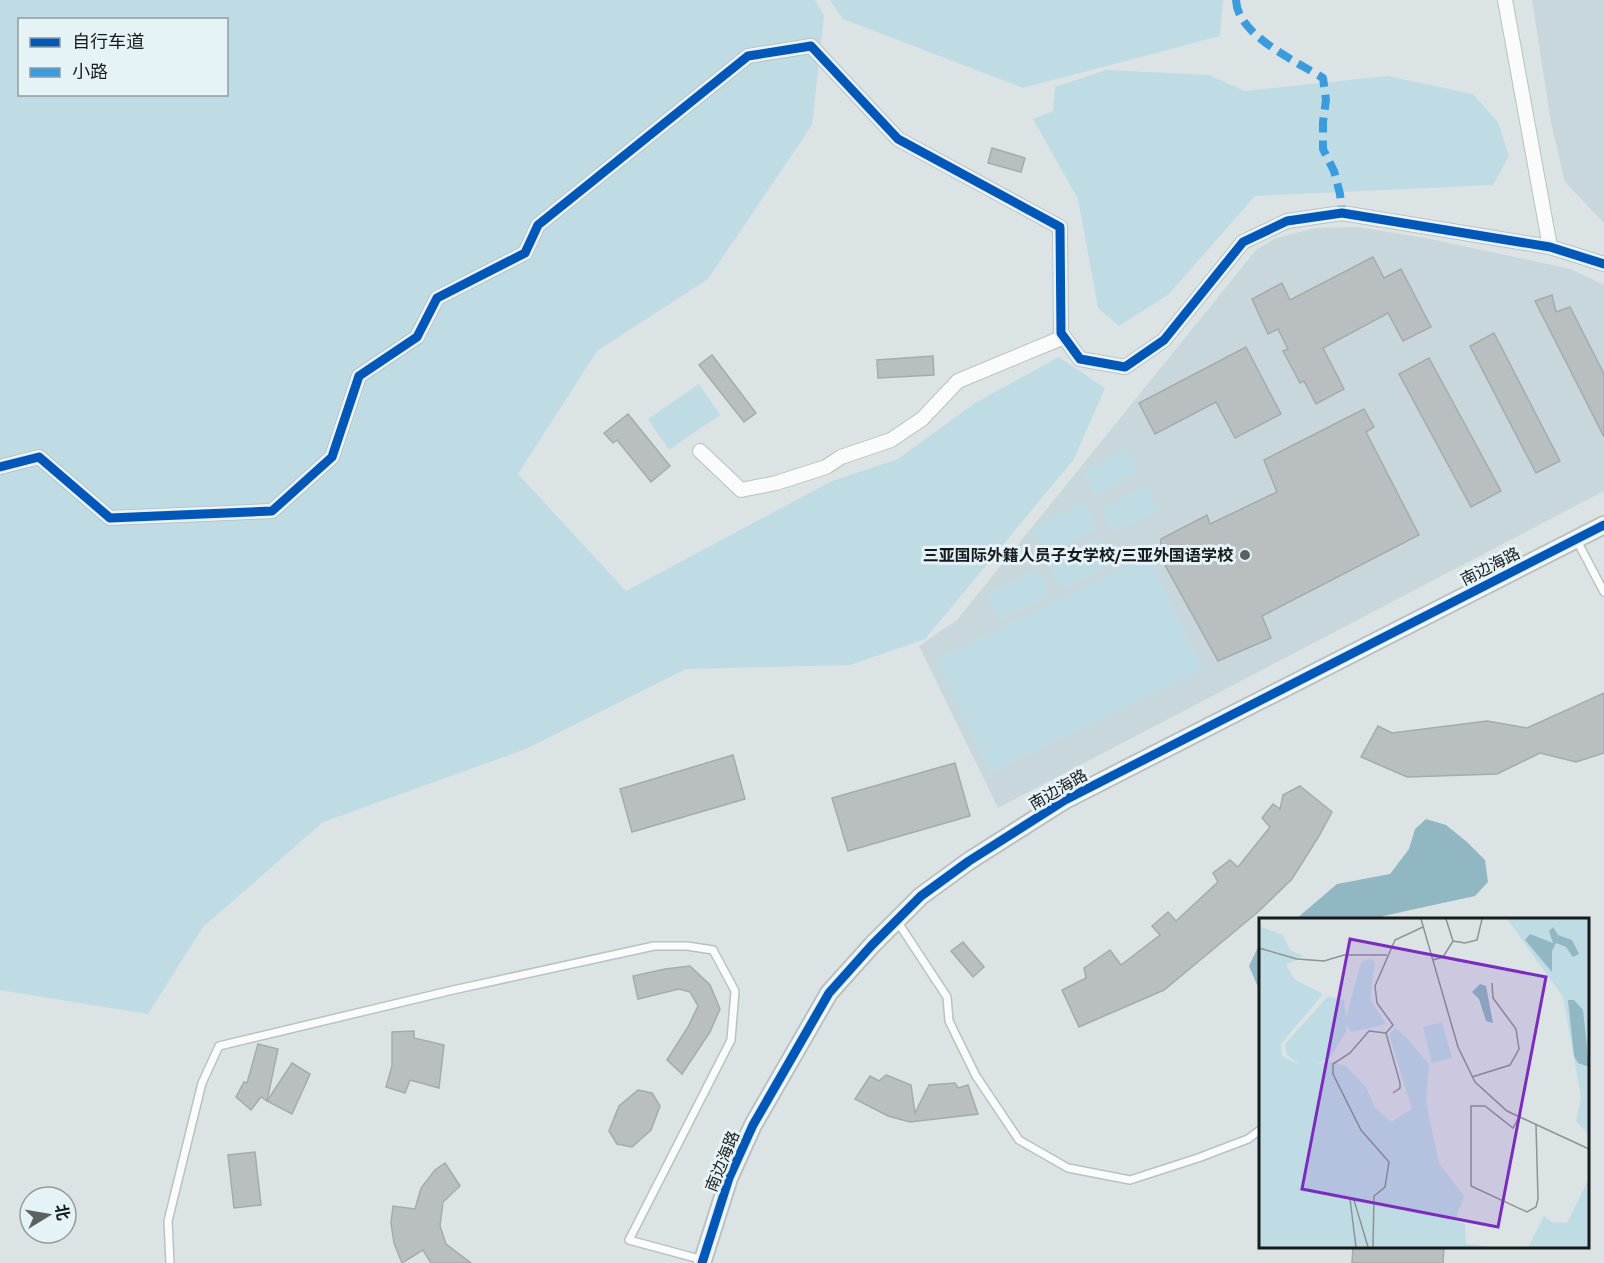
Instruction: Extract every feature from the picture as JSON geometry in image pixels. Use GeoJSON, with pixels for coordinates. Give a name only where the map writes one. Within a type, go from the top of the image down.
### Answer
{"type":"FeatureCollection","features":[{"type":"Feature","properties":{"kind":"street"},"geometry":{"type":"LineString","coordinates":[[1505,0],[1550,248]]}},
{"type":"Feature","properties":{"kind":"street"},"geometry":{"type":"LineString","coordinates":[[0,467],[39,457],[110,518],[272,511],[332,457],[359,376],[417,337],[437,298],[525,254],[538,225],[748,56],[811,46],[898,139],[1060,227],[1061,333],[1080,358],[1125,367],[1164,340],[1243,242],[1287,221],[1342,213],[1550,248],[1604,264]]}},
{"type":"Feature","properties":{"kind":"street"},"geometry":{"type":"LineString","coordinates":[[700,451],[741,490],[776,483],[826,467],[841,457],[891,440],[922,419],[958,381],[1064,336]]}},
{"type":"Feature","properties":{"kind":"street","name":"南边海路"},"geometry":{"type":"LineString","coordinates":[[703,1261],[729,1178],[753,1125],[829,993],[921,896],[959,868],[1065,800],[1604,525]]}},
{"type":"Feature","properties":{"kind":"lane"},"geometry":{"type":"LineString","coordinates":[[1576,539],[1604,592]]}},
{"type":"Feature","properties":{"kind":"lane"},"geometry":{"type":"LineString","coordinates":[[897,921],[947,998],[949,1021],[976,1076],[1018,1140],[1068,1168],[1130,1180],[1248,1139],[1259,1131]]}},
{"type":"Feature","properties":{"kind":"lane"},"geometry":{"type":"LineString","coordinates":[[170,1263],[168,1221],[201,1083],[219,1046],[453,990],[654,946],[687,946],[713,950],[735,991],[731,1040],[629,1240],[703,1261]]}},
{"type":"Feature","properties":{"kind":"shaded area"},"geometry":{"type":"Polygon","coordinates":[[[0,0],[815,0],[824,15],[812,125],[708,279],[597,351],[518,474],[626,591],[832,481],[898,459],[975,403],[1059,357],[1105,388],[1074,459],[925,639],[850,665],[686,669],[526,749],[323,822],[203,927],[148,1014],[0,990],[0,0]]]}},
{"type":"Feature","properties":{"kind":"shaded area"},"geometry":{"type":"Polygon","coordinates":[[[830,0],[1223,0],[1220,36],[1023,88],[843,19],[830,0]]]}},
{"type":"Feature","properties":{"kind":"shaded area"},"geometry":{"type":"Polygon","coordinates":[[[1532,0],[1604,0],[1604,223],[1565,182],[1551,122],[1532,0]]]}},
{"type":"Feature","properties":{"kind":"shaded area"},"geometry":{"type":"Polygon","coordinates":[[[1106,70],[1209,75],[1245,91],[1387,76],[1473,94],[1498,122],[1509,156],[1493,185],[1255,196],[1168,295],[1119,326],[1098,308],[1078,199],[1033,119],[1053,111],[1055,87],[1106,70]]]}},
{"type":"Feature","properties":{"kind":"shaded area","name":"三亚国际外籍人员子女学校/三亚外国语学校"},"geometry":{"type":"Polygon","coordinates":[[[1357,227],[1425,238],[1571,269],[1604,285],[1604,491],[998,808],[919,646],[957,620],[1256,250],[1276,238],[1316,228],[1357,227]]]}},
{"type":"Feature","properties":{"kind":"shaded area"},"geometry":{"type":"Polygon","coordinates":[[[699,384],[720,415],[669,450],[648,419],[699,384]]]}},
{"type":"Feature","properties":{"kind":"shaded area"},"geometry":{"type":"Polygon","coordinates":[[[1128,449],[1139,472],[1094,495],[1083,472],[1128,449]]]}},
{"type":"Feature","properties":{"kind":"shaded area"},"geometry":{"type":"Polygon","coordinates":[[[1146,487],[1158,510],[1113,532],[1102,510],[1146,487]]]}},
{"type":"Feature","properties":{"kind":"shaded area"},"geometry":{"type":"Polygon","coordinates":[[[1085,503],[1097,529],[1045,554],[1032,528],[1085,503]]]}},
{"type":"Feature","properties":{"kind":"shaded area"},"geometry":{"type":"Polygon","coordinates":[[[1101,538],[1114,564],[1062,589],[1049,563],[1101,538]]]}},
{"type":"Feature","properties":{"kind":"shaded area"},"geometry":{"type":"Polygon","coordinates":[[[1148,556],[1203,670],[990,773],[936,660],[1148,556]]]}},
{"type":"Feature","properties":{"kind":"shaded area"},"geometry":{"type":"Polygon","coordinates":[[[1039,569],[1051,596],[999,621],[987,594],[1039,569]]]}},
{"type":"Feature","properties":{"kind":"shaded area"},"geometry":{"type":"Polygon","coordinates":[[[1426,819],[1446,825],[1485,860],[1488,882],[1475,896],[1381,918],[1297,918],[1337,884],[1390,874],[1409,849],[1415,829],[1426,819]]]}},
{"type":"Feature","properties":{"kind":"shaded area"},"geometry":{"type":"Polygon","coordinates":[[[1259,945],[1259,987],[1258,987],[1249,966],[1259,945]]]}},
{"type":"Feature","properties":{"kind":"building"},"geometry":{"type":"Polygon","coordinates":[[[992,148],[1025,158],[1021,172],[988,163],[992,148]]]}},
{"type":"Feature","properties":{"kind":"building"},"geometry":{"type":"Polygon","coordinates":[[[1373,257],[1384,278],[1401,269],[1431,327],[1403,341],[1388,313],[1323,348],[1344,389],[1316,404],[1304,381],[1300,383],[1283,351],[1288,349],[1278,329],[1268,334],[1252,299],[1282,283],[1290,300],[1373,257]]]}},
{"type":"Feature","properties":{"kind":"building"},"geometry":{"type":"Polygon","coordinates":[[[1552,295],[1556,312],[1570,307],[1604,374],[1604,437],[1535,301],[1552,295]]]}},
{"type":"Feature","properties":{"kind":"building"},"geometry":{"type":"Polygon","coordinates":[[[1494,333],[1560,461],[1536,473],[1470,346],[1494,333]]]}},
{"type":"Feature","properties":{"kind":"building"},"geometry":{"type":"Polygon","coordinates":[[[1246,347],[1281,414],[1235,438],[1216,402],[1155,434],[1139,403],[1246,347]]]}},
{"type":"Feature","properties":{"kind":"building"},"geometry":{"type":"Polygon","coordinates":[[[712,355],[756,413],[744,422],[699,365],[712,355]]]}},
{"type":"Feature","properties":{"kind":"building"},"geometry":{"type":"Polygon","coordinates":[[[933,356],[934,375],[878,378],[877,360],[933,356]]]}},
{"type":"Feature","properties":{"kind":"building"},"geometry":{"type":"Polygon","coordinates":[[[1429,358],[1501,491],[1471,507],[1399,374],[1429,358]]]}},
{"type":"Feature","properties":{"kind":"building"},"geometry":{"type":"Polygon","coordinates":[[[1364,409],[1374,427],[1366,432],[1419,535],[1262,616],[1271,638],[1218,661],[1160,556],[1161,539],[1207,515],[1210,524],[1277,492],[1264,460],[1364,409]]]}},
{"type":"Feature","properties":{"kind":"building"},"geometry":{"type":"Polygon","coordinates":[[[628,414],[670,466],[651,482],[617,440],[613,443],[604,433],[628,414]]]}},
{"type":"Feature","properties":{"kind":"building"},"geometry":{"type":"Polygon","coordinates":[[[1604,693],[1604,753],[1576,762],[1540,753],[1497,774],[1407,777],[1361,757],[1378,726],[1392,733],[1487,721],[1527,728],[1604,693]]]}},
{"type":"Feature","properties":{"kind":"building"},"geometry":{"type":"Polygon","coordinates":[[[733,755],[745,799],[632,832],[620,789],[733,755]]]}},
{"type":"Feature","properties":{"kind":"building"},"geometry":{"type":"Polygon","coordinates":[[[955,763],[970,816],[848,851],[832,798],[955,763]]]}},
{"type":"Feature","properties":{"kind":"building"},"geometry":{"type":"Polygon","coordinates":[[[1300,786],[1332,812],[1292,879],[1258,912],[1164,990],[1079,1027],[1062,990],[1086,978],[1084,968],[1110,950],[1121,965],[1160,935],[1152,926],[1168,912],[1176,921],[1218,882],[1213,873],[1230,860],[1238,867],[1270,827],[1262,818],[1273,804],[1280,809],[1283,795],[1300,786]]]}},
{"type":"Feature","properties":{"kind":"building"},"geometry":{"type":"Polygon","coordinates":[[[963,942],[984,967],[973,977],[951,951],[963,942]]]}},
{"type":"Feature","properties":{"kind":"building"},"geometry":{"type":"Polygon","coordinates":[[[690,966],[710,985],[720,1009],[710,1032],[682,1074],[667,1060],[698,1006],[690,992],[679,989],[638,999],[633,976],[690,966]]]}},
{"type":"Feature","properties":{"kind":"building"},"geometry":{"type":"Polygon","coordinates":[[[414,1031],[414,1038],[444,1045],[439,1088],[410,1080],[405,1093],[386,1087],[392,1066],[392,1032],[414,1031]]]}},
{"type":"Feature","properties":{"kind":"building"},"geometry":{"type":"Polygon","coordinates":[[[258,1044],[278,1049],[267,1101],[261,1097],[251,1110],[236,1097],[244,1082],[247,1083],[258,1044]]]}},
{"type":"Feature","properties":{"kind":"building"},"geometry":{"type":"Polygon","coordinates":[[[292,1063],[310,1074],[292,1114],[267,1101],[292,1063]]]}},
{"type":"Feature","properties":{"kind":"building"},"geometry":{"type":"Polygon","coordinates":[[[886,1075],[911,1085],[915,1113],[929,1085],[955,1083],[958,1088],[968,1085],[978,1114],[910,1122],[888,1116],[855,1099],[870,1076],[879,1081],[886,1075]]]}},
{"type":"Feature","properties":{"kind":"building"},"geometry":{"type":"Polygon","coordinates":[[[638,1090],[652,1093],[660,1106],[651,1130],[632,1147],[617,1144],[609,1131],[619,1106],[638,1090]]]}},
{"type":"Feature","properties":{"kind":"building"},"geometry":{"type":"Polygon","coordinates":[[[255,1152],[261,1205],[234,1208],[228,1155],[255,1152]]]}},
{"type":"Feature","properties":{"kind":"building"},"geometry":{"type":"Polygon","coordinates":[[[445,1163],[460,1186],[443,1202],[440,1226],[446,1244],[471,1263],[431,1263],[423,1250],[402,1263],[394,1243],[391,1223],[393,1206],[415,1209],[421,1188],[435,1170],[445,1163]]]}},
{"type":"Feature","properties":{"kind":"building"},"geometry":{"type":"Polygon","coordinates":[[[1353,1248],[1444,1248],[1443,1263],[1352,1263],[1353,1248]]]}},
{"type":"Feature","properties":{"kind":"marked path"},"geometry":{"type":"LineString","coordinates":[[1236,0],[1239,13],[1246,25],[1257,36],[1323,78],[1326,100],[1323,149],[1334,171],[1342,213]]}},
{"type":"Feature","properties":{"kind":"cycle path"},"geometry":{"type":"LineString","coordinates":[[0,467],[39,457],[110,518],[272,511],[332,457],[359,376],[417,337],[437,298],[525,253],[538,225],[748,56],[811,46],[898,139],[1060,227],[1061,333],[1080,359],[1125,367],[1164,340],[1243,242],[1287,221],[1342,213],[1550,247],[1604,264]]}},
{"type":"Feature","properties":{"kind":"cycle path"},"geometry":{"type":"LineString","coordinates":[[702,1263],[729,1178],[753,1125],[829,993],[872,945],[921,896],[969,861],[1065,800],[1604,525]]}},
{"type":"Feature","properties":{"kind":"place","name":"三亚国际外籍人员子女学校/三亚外国语学校"},"geometry":{"type":"Point","coordinates":[1245,555]}}]}
